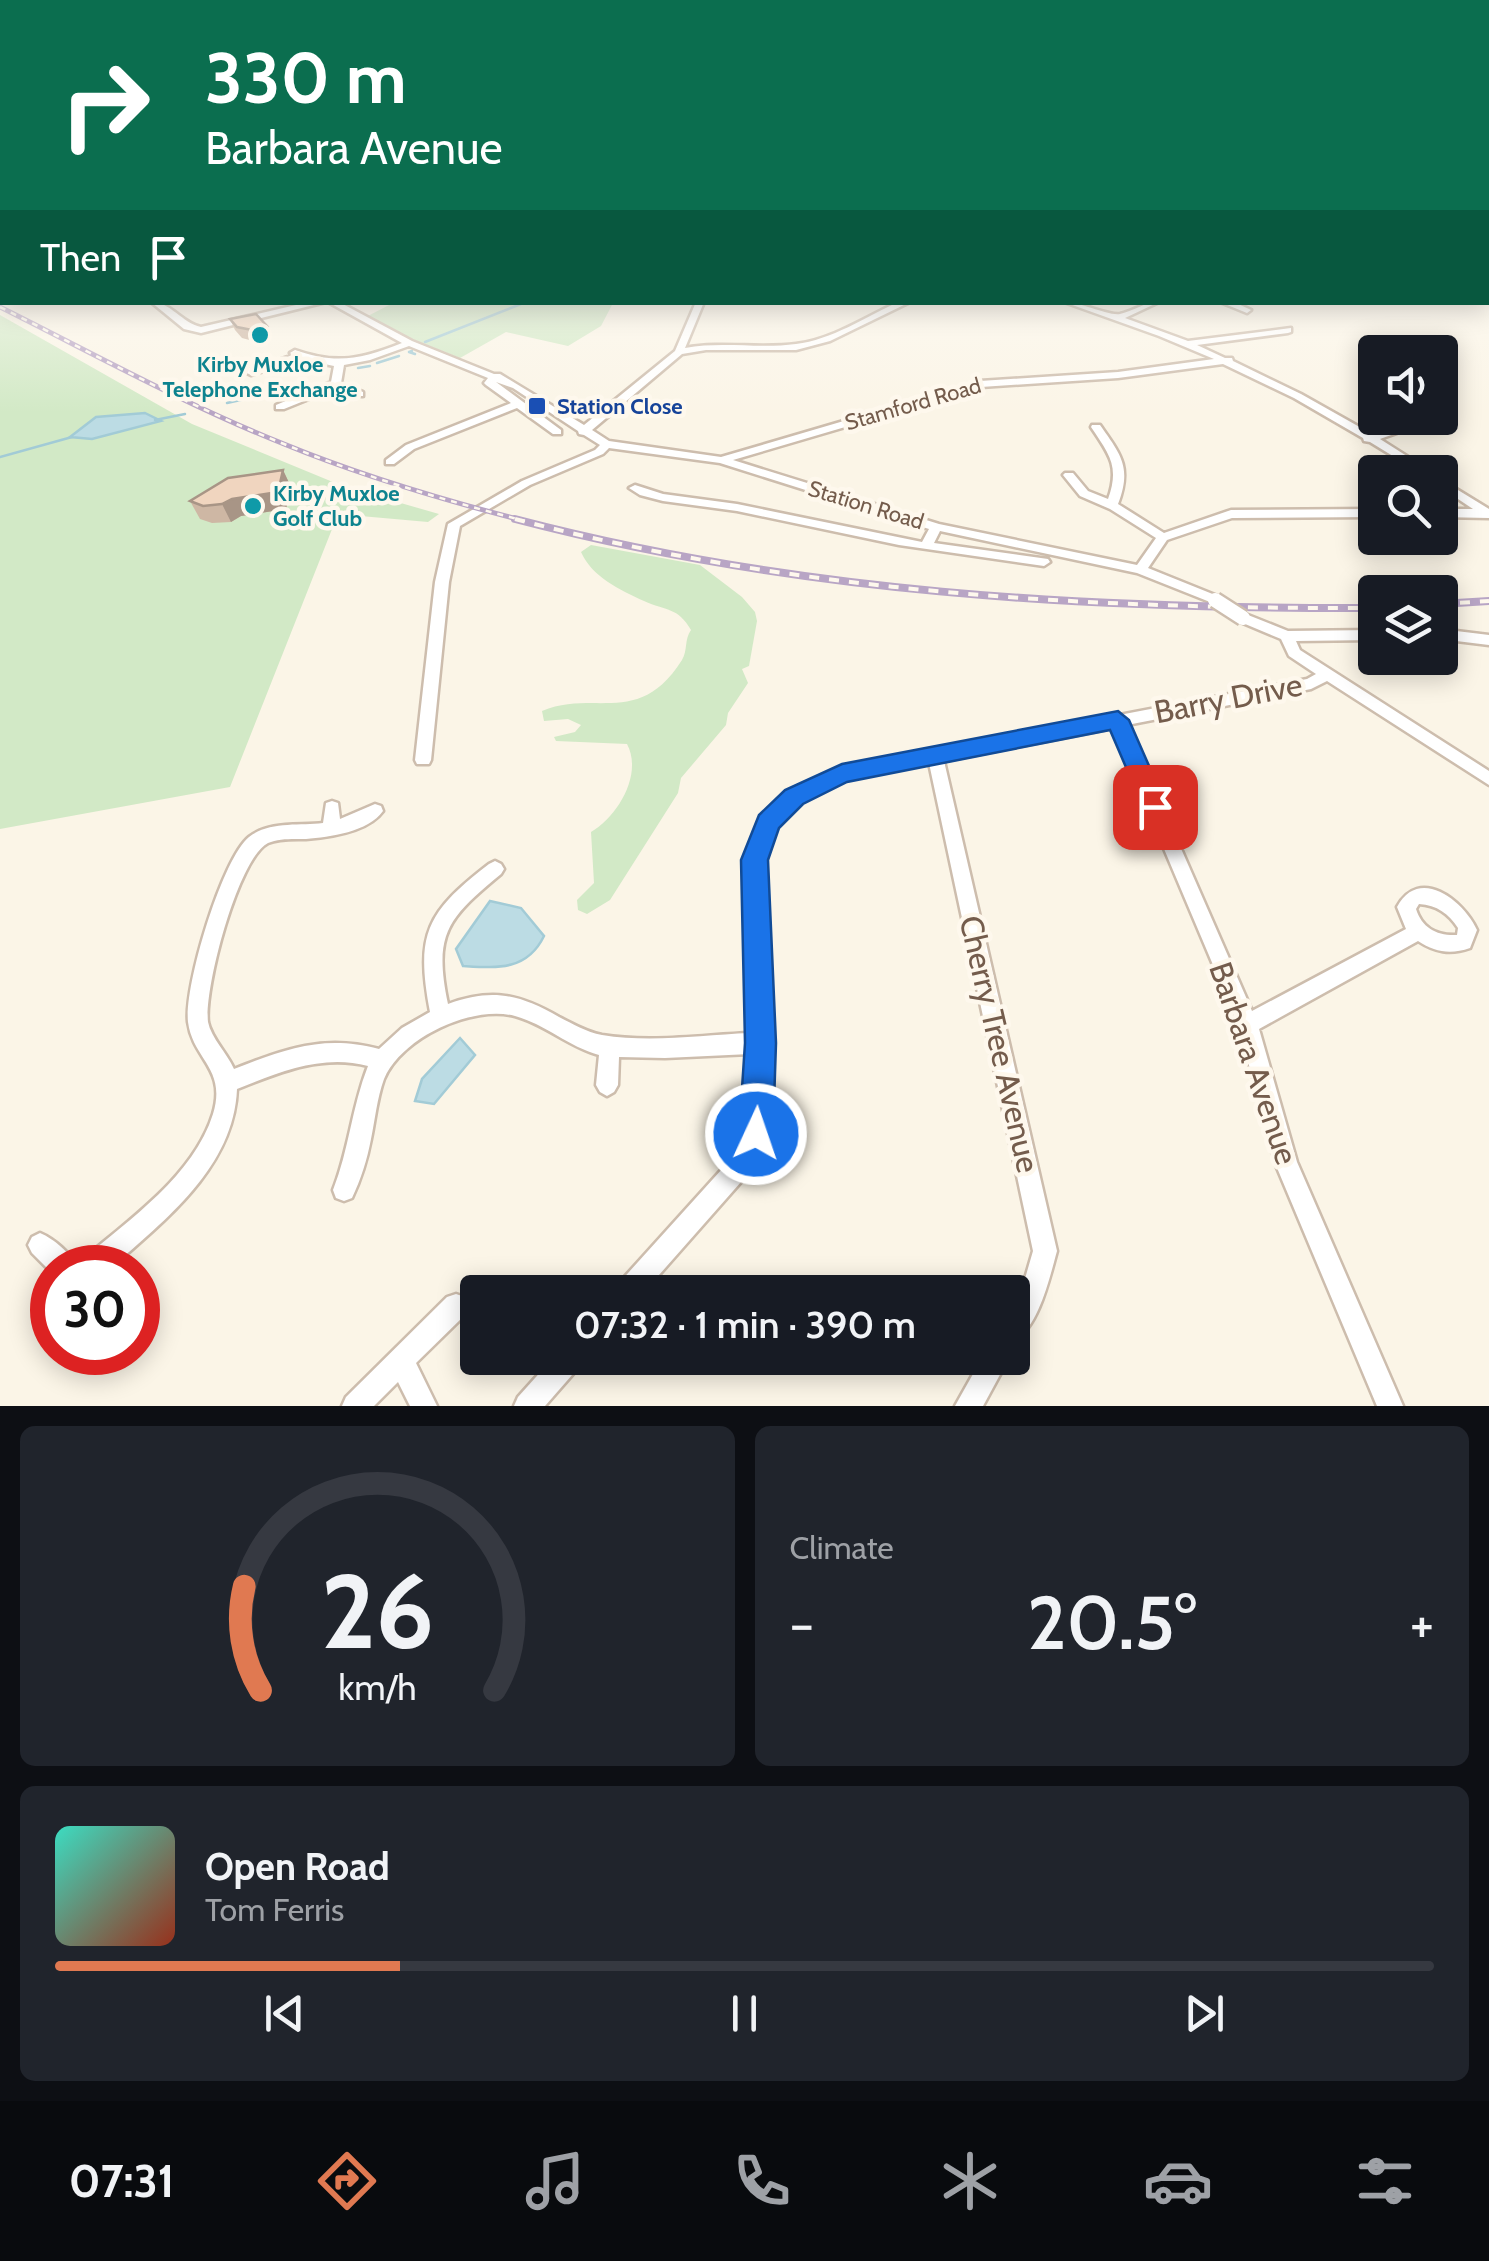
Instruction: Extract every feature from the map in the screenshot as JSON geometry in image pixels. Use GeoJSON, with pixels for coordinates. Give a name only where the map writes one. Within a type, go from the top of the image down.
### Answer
{"type":"FeatureCollection","features":[{"type":"Feature","properties":{"kind":"street"},"geometry":{"type":"LineString","coordinates":[[159,305],[187,326],[201,330],[309,305]]}},
{"type":"Feature","properties":{"kind":"street","name":"Station Road"},"geometry":{"type":"LineString","coordinates":[[338,305],[408,343],[496,376],[606,444],[721,460],[936,527],[1140,570],[1190,587],[1243,618],[1288,636]]}},
{"type":"Feature","properties":{"kind":"street"},"geometry":{"type":"LineString","coordinates":[[583,432],[679,352],[699,305]]}},
{"type":"Feature","properties":{"kind":"street"},"geometry":{"type":"LineString","coordinates":[[679,352],[706,347],[796,347],[828,339],[900,305]]}},
{"type":"Feature","properties":{"kind":"street"},"geometry":{"type":"LineString","coordinates":[[1078,305],[1229,360],[1396,455]]}},
{"type":"Feature","properties":{"kind":"street"},"geometry":{"type":"LineString","coordinates":[[1119,317],[1148,305]]}},
{"type":"Feature","properties":{"kind":"street"},"geometry":{"type":"LineString","coordinates":[[1233,305],[1247,310]]}},
{"type":"Feature","properties":{"kind":"street"},"geometry":{"type":"LineString","coordinates":[[1188,344],[1288,330]]}},
{"type":"Feature","properties":{"kind":"street"},"geometry":{"type":"LineString","coordinates":[[238,366],[250,372],[298,355],[339,364],[374,358],[408,343]]}},
{"type":"Feature","properties":{"kind":"street","name":"Stamford Road"},"geometry":{"type":"LineString","coordinates":[[721,460],[980,384],[1118,375],[1229,360]]}},
{"type":"Feature","properties":{"kind":"street"},"geometry":{"type":"LineString","coordinates":[[336,384],[339,364]]}},
{"type":"Feature","properties":{"kind":"street"},"geometry":{"type":"LineString","coordinates":[[496,376],[489,383],[557,432]]}},
{"type":"Feature","properties":{"kind":"street"},"geometry":{"type":"LineString","coordinates":[[280,407],[336,384],[359,394]]}},
{"type":"Feature","properties":{"kind":"street"},"geometry":{"type":"LineString","coordinates":[[390,462],[410,447],[518,404]]}},
{"type":"Feature","properties":{"kind":"street"},"geometry":{"type":"LineString","coordinates":[[1096,427],[1120,460],[1124,477],[1112,505]]}},
{"type":"Feature","properties":{"kind":"street"},"geometry":{"type":"LineString","coordinates":[[1368,439],[1381,435]]}},
{"type":"Feature","properties":{"kind":"street"},"geometry":{"type":"LineString","coordinates":[[423,760],[442,615],[442,582],[454,524],[526,482],[600,452],[606,444]]}},
{"type":"Feature","properties":{"kind":"street"},"geometry":{"type":"LineString","coordinates":[[1069,475],[1078,492],[1112,505],[1163,537]]}},
{"type":"Feature","properties":{"kind":"street"},"geometry":{"type":"LineString","coordinates":[[634,488],[658,501],[710,503],[869,538],[968,554],[997,552],[1044,562]]}},
{"type":"Feature","properties":{"kind":"street"},"geometry":{"type":"LineString","coordinates":[[1458,494],[1487,513]]}},
{"type":"Feature","properties":{"kind":"street"},"geometry":{"type":"LineString","coordinates":[[1140,570],[1163,537],[1196,523],[1231,514],[1358,513]]}},
{"type":"Feature","properties":{"kind":"street"},"geometry":{"type":"LineString","coordinates":[[1458,513],[1487,513]]}},
{"type":"Feature","properties":{"kind":"street"},"geometry":{"type":"LineString","coordinates":[[926,546],[936,527]]}},
{"type":"Feature","properties":{"kind":"street"},"geometry":{"type":"LineString","coordinates":[[1358,636],[1288,636],[1294,653],[1489,778]]}},
{"type":"Feature","properties":{"kind":"street"},"geometry":{"type":"LineString","coordinates":[[1458,636],[1489,640]]}},
{"type":"Feature","properties":{"kind":"street","name":"Barry Drive"},"geometry":{"type":"LineString","coordinates":[[643,1275],[740,1166],[756,1134],[760,1043],[754,860],[768,822],[794,797],[842,774],[1311,684],[1326,675]]}},
{"type":"Feature","properties":{"kind":"street","name":"Barbara Avenue"},"geometry":{"type":"LineString","coordinates":[[1118,720],[1248,1024],[1286,1163],[1390,1406]]}},
{"type":"Feature","properties":{"kind":"street","name":"Cherry Tree Avenue"},"geometry":{"type":"LineString","coordinates":[[935,755],[1045,1251],[1030,1299]]}},
{"type":"Feature","properties":{"kind":"street"},"geometry":{"type":"LineString","coordinates":[[332,808],[332,828]]}},
{"type":"Feature","properties":{"kind":"street"},"geometry":{"type":"LineString","coordinates":[[118,1245],[170,1200],[198,1168],[218,1126],[227,1082],[221,1064],[201,1034],[198,1003],[215,932],[247,851],[262,836],[332,828],[375,811]]}},
{"type":"Feature","properties":{"kind":"street"},"geometry":{"type":"LineString","coordinates":[[441,1017],[430,950],[456,898],[495,869]]}},
{"type":"Feature","properties":{"kind":"street"},"geometry":{"type":"LineString","coordinates":[[1248,1024],[1419,931]]}},
{"type":"Feature","properties":{"kind":"street"},"geometry":{"type":"LineString","coordinates":[[344,1190],[356,1170],[373,1082],[383,1060],[441,1017],[492,1002],[518,1006],[577,1040],[610,1046],[760,1043]]}},
{"type":"Feature","properties":{"kind":"street"},"geometry":{"type":"LineString","coordinates":[[607,1085],[610,1046]]}},
{"type":"Feature","properties":{"kind":"street"},"geometry":{"type":"LineString","coordinates":[[227,1082],[324,1050],[358,1052],[383,1060]]}},
{"type":"Feature","properties":{"kind":"street"},"geometry":{"type":"LineString","coordinates":[[356,1406],[456,1306]]}},
{"type":"Feature","properties":{"kind":"street"},"geometry":{"type":"LineString","coordinates":[[401,1361],[424,1406]]}},
{"type":"Feature","properties":{"kind":"street"},"geometry":{"type":"LineString","coordinates":[[527,1406],[555,1375]]}},
{"type":"Feature","properties":{"kind":"street"},"geometry":{"type":"LineString","coordinates":[[968,1406],[986,1375]]}},
{"type":"Feature","properties":{"kind":"green space"},"geometry":{"type":"Polygon","coordinates":[[[389,305],[612,305],[601,326],[568,346],[506,332],[460,358],[362,319],[389,305]]]}},
{"type":"Feature","properties":{"kind":"green space","name":"Kirby Muxloe Golf Club"},"geometry":{"type":"Polygon","coordinates":[[[0,315],[192,424],[345,487],[439,514],[428,522],[338,514],[230,787],[0,829],[0,315]]]}},
{"type":"Feature","properties":{"kind":"green space"},"geometry":{"type":"Polygon","coordinates":[[[591,545],[700,565],[742,597],[755,612],[757,621],[749,666],[742,669],[748,683],[728,713],[726,725],[681,778],[678,793],[610,900],[587,914],[578,910],[577,900],[594,883],[591,832],[610,816],[625,793],[630,781],[631,756],[627,744],[556,741],[554,737],[575,732],[581,725],[568,719],[544,721],[542,711],[561,705],[616,703],[649,694],[666,681],[682,660],[691,630],[676,613],[644,601],[599,576],[581,552],[591,545]]]}},
{"type":"Feature","properties":{"kind":"water"},"geometry":{"type":"Polygon","coordinates":[[[145,413],[161,421],[92,439],[70,437],[96,417],[145,413]]]}},
{"type":"Feature","properties":{"kind":"water"},"geometry":{"type":"Polygon","coordinates":[[[490,901],[521,908],[544,936],[529,956],[510,965],[463,966],[456,949],[490,901]]]}},
{"type":"Feature","properties":{"kind":"water"},"geometry":{"type":"Polygon","coordinates":[[[460,1038],[475,1055],[434,1104],[415,1101],[422,1079],[460,1038]]]}},
{"type":"Feature","properties":{"kind":"building"},"geometry":{"type":"Polygon","coordinates":[[[256,314],[267,326],[252,330],[237,327],[230,319],[256,314]]]}},
{"type":"Feature","properties":{"kind":"building"},"geometry":{"type":"Polygon","coordinates":[[[283,470],[278,492],[203,506],[190,501],[228,478],[283,470]]]}},
{"type":"Feature","properties":{"kind":"waterway"},"geometry":{"type":"LineString","coordinates":[[425,342],[518,305]]}},
{"type":"Feature","properties":{"kind":"waterway"},"geometry":{"type":"LineString","coordinates":[[412,351],[409,352],[415,354]]}},
{"type":"Feature","properties":{"kind":"waterway"},"geometry":{"type":"LineString","coordinates":[[377,363],[399,356]]}},
{"type":"Feature","properties":{"kind":"waterway"},"geometry":{"type":"LineString","coordinates":[[358,368],[370,366]]}},
{"type":"Feature","properties":{"kind":"waterway"},"geometry":{"type":"LineString","coordinates":[[227,403],[245,399]]}},
{"type":"Feature","properties":{"kind":"waterway"},"geometry":{"type":"LineString","coordinates":[[527,405],[548,420]]}},
{"type":"Feature","properties":{"kind":"waterway"},"geometry":{"type":"LineString","coordinates":[[155,420],[185,414]]}},
{"type":"Feature","properties":{"kind":"waterway"},"geometry":{"type":"LineString","coordinates":[[0,457],[72,437]]}},
{"type":"Feature","properties":{"kind":"railway"},"geometry":{"type":"LineString","coordinates":[[0,307],[176,396],[284,444],[403,487],[525,521]]}},
{"type":"Feature","properties":{"kind":"railway"},"geometry":{"type":"LineString","coordinates":[[515,519],[728,564],[942,592],[1158,605],[1358,608]]}},
{"type":"Feature","properties":{"kind":"railway"},"geometry":{"type":"LineString","coordinates":[[1458,603],[1489,601]]}},
{"type":"Feature","properties":{"kind":"place","name":"Kirby Muxloe Telephone Exchange"},"geometry":{"type":"Point","coordinates":[260,335]}},
{"type":"Feature","properties":{"kind":"place","name":"Station Close"},"geometry":{"type":"Point","coordinates":[537,406]}},
{"type":"Feature","properties":{"kind":"place","name":"Kirby Muxloe Golf Club"},"geometry":{"type":"Point","coordinates":[253,506]}},
{"type":"Feature","properties":{"kind":"route"},"geometry":{"type":"LineString","coordinates":[[756,1134],[760,1043],[754,860],[768,822],[794,797],[842,774],[1118,720],[1155,807]]}}]}
